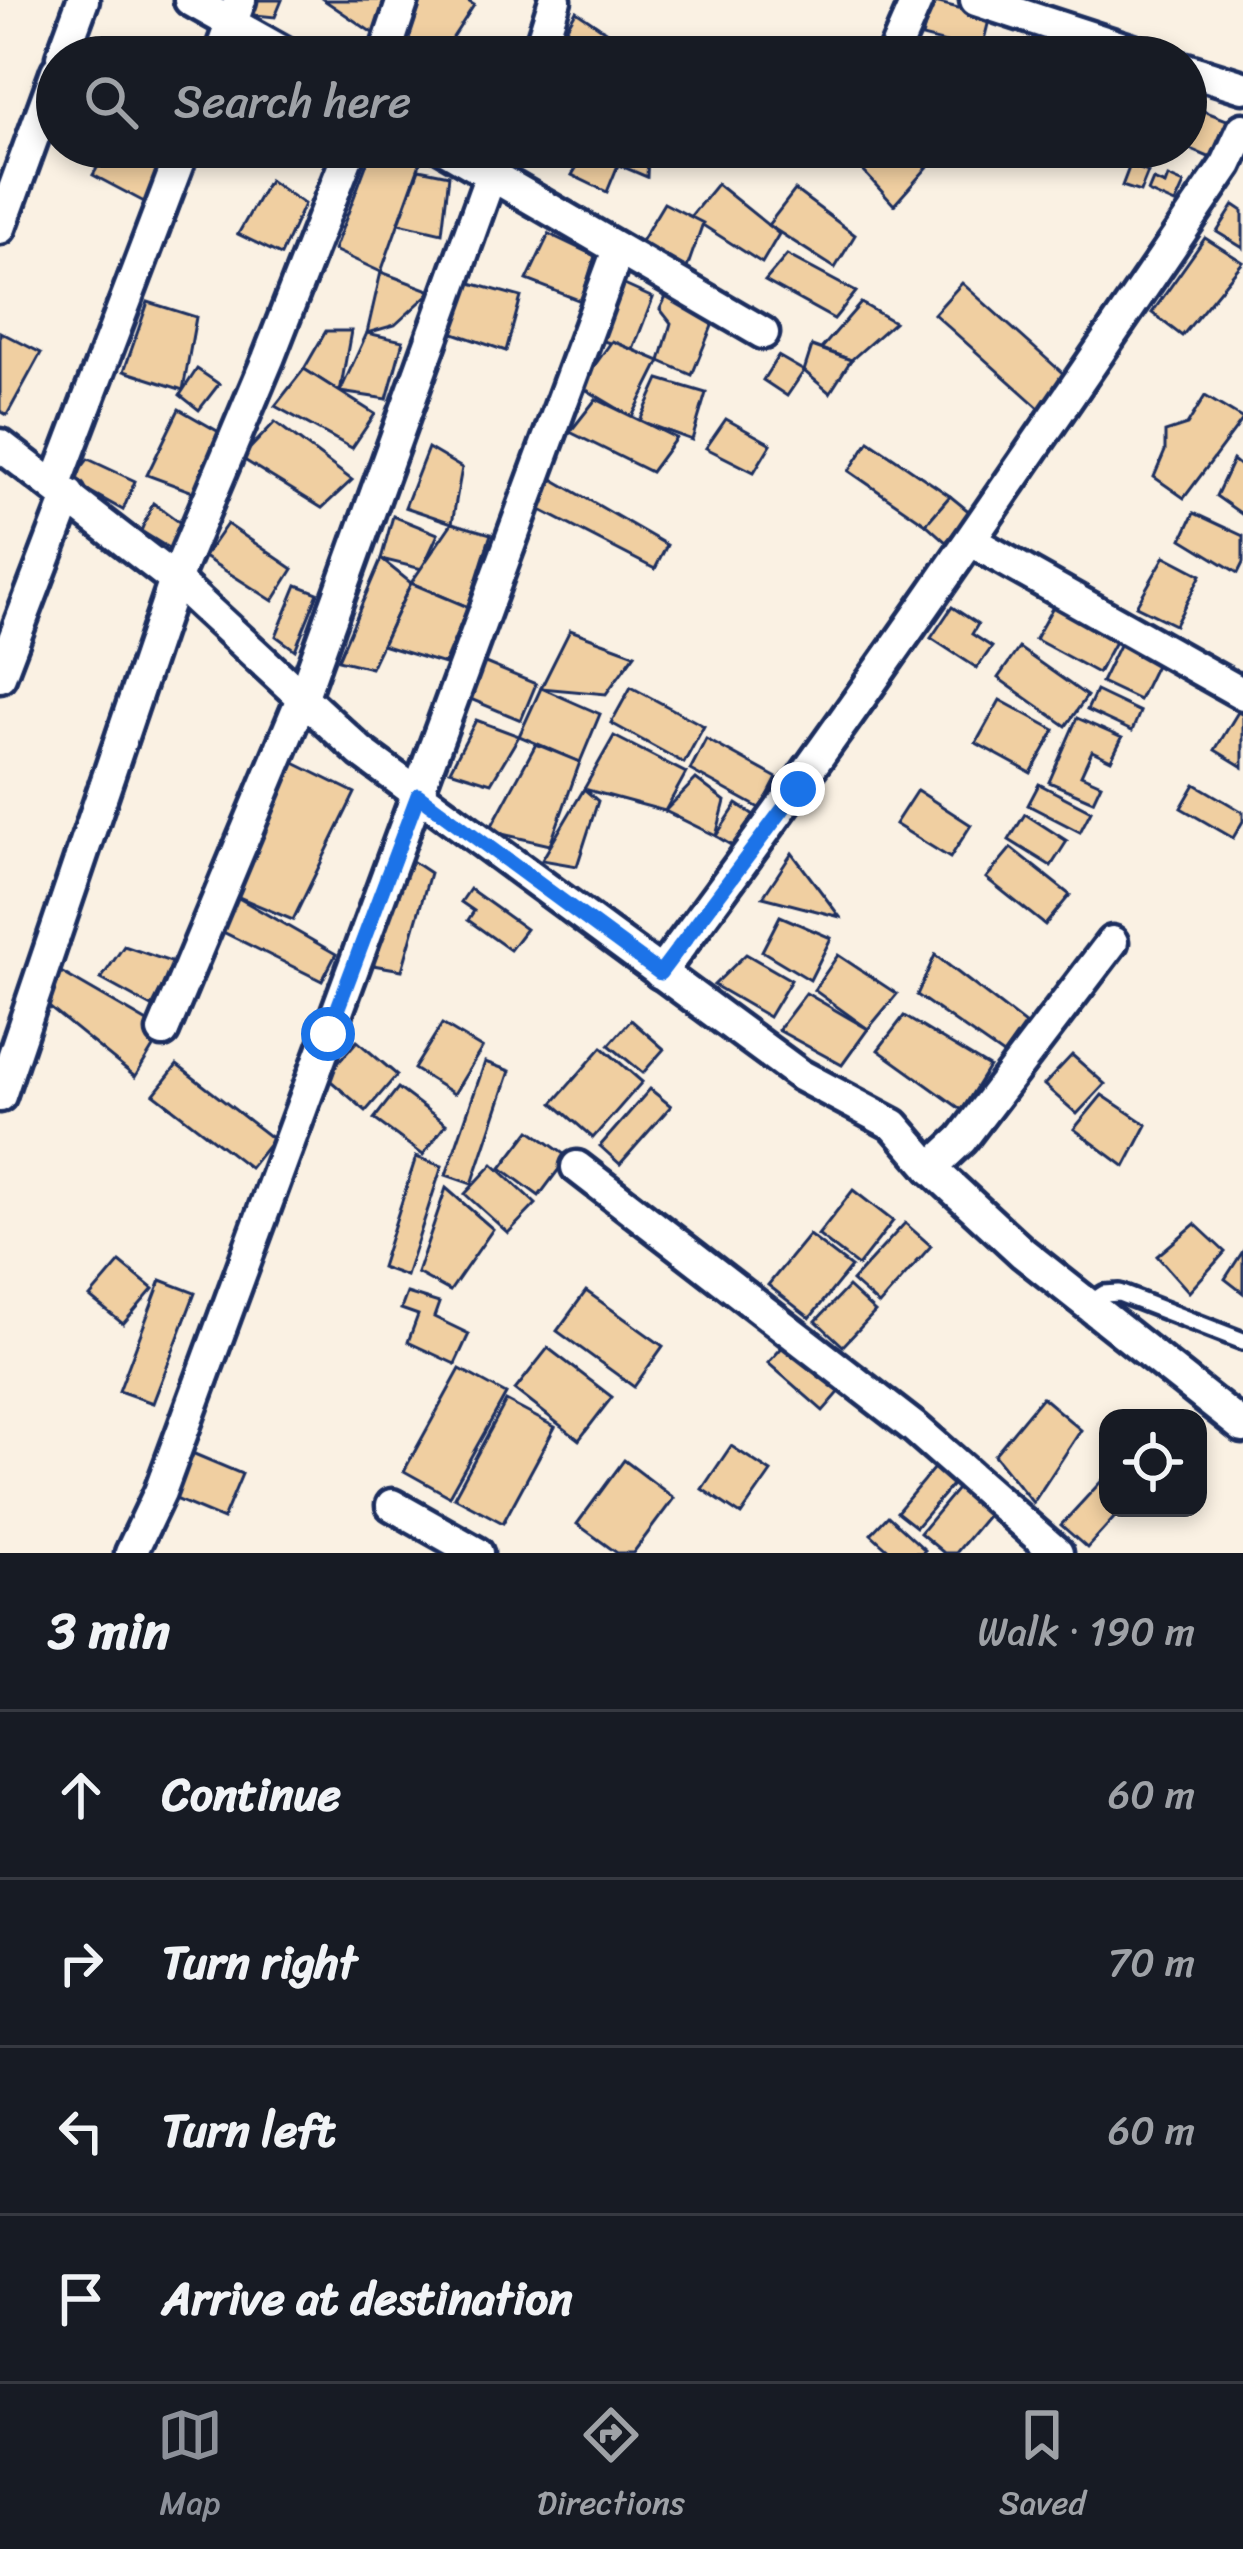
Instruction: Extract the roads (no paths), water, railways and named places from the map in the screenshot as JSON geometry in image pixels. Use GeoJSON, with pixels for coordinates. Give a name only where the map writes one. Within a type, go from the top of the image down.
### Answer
{"type":"FeatureCollection","features":[{"type":"Feature","properties":{"kind":"street"},"geometry":{"type":"LineString","coordinates":[[70,36],[83,0]]}},
{"type":"Feature","properties":{"kind":"street"},"geometry":{"type":"LineString","coordinates":[[190,0],[236,11],[266,36]]}},
{"type":"Feature","properties":{"kind":"street"},"geometry":{"type":"LineString","coordinates":[[391,36],[404,0]]}},
{"type":"Feature","properties":{"kind":"street"},"geometry":{"type":"LineString","coordinates":[[544,36],[555,0]]}},
{"type":"Feature","properties":{"kind":"street"},"geometry":{"type":"LineString","coordinates":[[901,36],[917,0]]}},
{"type":"Feature","properties":{"kind":"street"},"geometry":{"type":"LineString","coordinates":[[976,0],[1086,36]]}},
{"type":"Feature","properties":{"kind":"street"},"geometry":{"type":"LineString","coordinates":[[1207,76],[1243,87]]}},
{"type":"Feature","properties":{"kind":"street"},"geometry":{"type":"LineString","coordinates":[[660,973],[798,789],[970,541],[1227,164],[1243,128]]}},
{"type":"Feature","properties":{"kind":"street"},"geometry":{"type":"LineString","coordinates":[[0,228],[36,129]]}},
{"type":"Feature","properties":{"kind":"street"},"geometry":{"type":"LineString","coordinates":[[0,676],[177,168]]}},
{"type":"Feature","properties":{"kind":"street"},"geometry":{"type":"LineString","coordinates":[[0,1096],[175,580],[343,168]]}},
{"type":"Feature","properties":{"kind":"street"},"geometry":{"type":"LineString","coordinates":[[163,1031],[303,695],[492,168]]}},
{"type":"Feature","properties":{"kind":"street"},"geometry":{"type":"LineString","coordinates":[[505,168],[618,250],[764,333]]}},
{"type":"Feature","properties":{"kind":"street"},"geometry":{"type":"LineString","coordinates":[[131,1553],[160,1492],[618,250]]}},
{"type":"Feature","properties":{"kind":"street"},"geometry":{"type":"LineString","coordinates":[[0,445],[175,580],[303,695],[325,721],[418,795],[800,1075],[894,1125],[932,1168],[1023,1253],[1243,1427]]}},
{"type":"Feature","properties":{"kind":"street"},"geometry":{"type":"LineString","coordinates":[[970,541],[1243,694]]}},
{"type":"Feature","properties":{"kind":"street"},"geometry":{"type":"LineString","coordinates":[[932,1168],[962,1139],[1112,941]]}},
{"type":"Feature","properties":{"kind":"street"},"geometry":{"type":"LineString","coordinates":[[578,1167],[915,1428],[1058,1553]]}},
{"type":"Feature","properties":{"kind":"street"},"geometry":{"type":"LineString","coordinates":[[392,1505],[477,1553]]}},
{"type":"Feature","properties":{"kind":"lane"},"geometry":{"type":"LineString","coordinates":[[1089,1304],[1104,1294],[1119,1293],[1243,1342]]}}]}
